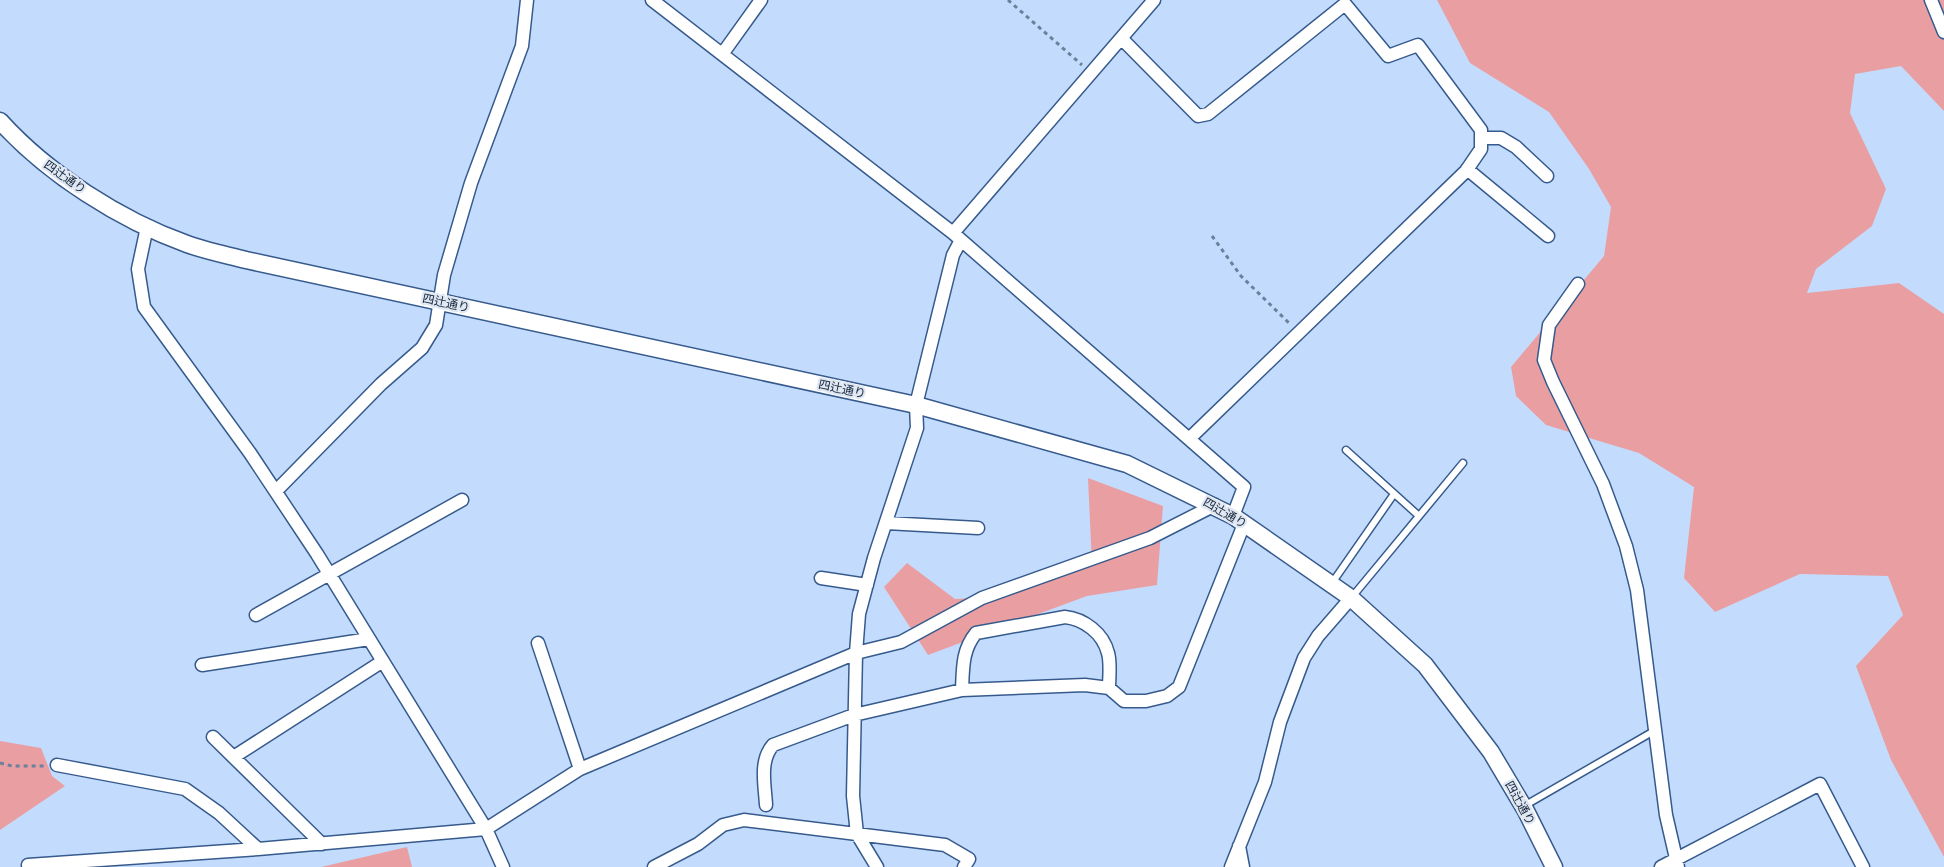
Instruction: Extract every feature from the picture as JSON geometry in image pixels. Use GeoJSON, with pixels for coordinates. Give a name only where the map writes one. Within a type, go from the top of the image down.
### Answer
{"type":"FeatureCollection","features":[{"type":"Feature","properties":{"kind":"street"},"geometry":{"type":"LineString","coordinates":[[276,492],[381,384],[422,348],[436,325],[444,275],[471,183],[522,46],[527,0]]}},
{"type":"Feature","properties":{"kind":"street"},"geometry":{"type":"LineString","coordinates":[[652,0],[723,53],[741,70],[957,236],[1244,487],[1239,520],[1179,687],[1167,696],[1146,701],[1124,701],[1109,688],[1085,685],[962,690],[854,715],[773,746],[766,752],[764,761],[766,804]]}},
{"type":"Feature","properties":{"kind":"street"},"geometry":{"type":"LineString","coordinates":[[723,53],[761,0]]}},
{"type":"Feature","properties":{"kind":"street"},"geometry":{"type":"LineString","coordinates":[[877,867],[857,834],[853,796],[856,654],[859,614],[917,428],[916,405],[957,236],[1154,0]]}},
{"type":"Feature","properties":{"kind":"street"},"geometry":{"type":"LineString","coordinates":[[1931,0],[1944,32]]}},
{"type":"Feature","properties":{"kind":"street"},"geometry":{"type":"LineString","coordinates":[[1122,39],[1198,116],[1208,114],[1344,4],[1388,56],[1418,45],[1482,130],[1481,149],[1467,168],[1190,438]]}},
{"type":"Feature","properties":{"kind":"street","name":"四辻通り"},"geometry":{"type":"LineString","coordinates":[[0,121],[24,148],[61,175],[147,227],[188,244],[246,260],[916,405],[1127,464],[1215,505],[1351,598],[1425,665],[1491,752],[1523,807],[1554,867]]}},
{"type":"Feature","properties":{"kind":"street"},"geometry":{"type":"LineString","coordinates":[[1481,138],[1501,138],[1516,147],[1547,176]]}},
{"type":"Feature","properties":{"kind":"street"},"geometry":{"type":"LineString","coordinates":[[1467,168],[1548,236]]}},
{"type":"Feature","properties":{"kind":"street"},"geometry":{"type":"LineString","coordinates":[[147,227],[138,269],[144,307],[276,492],[330,574],[486,829],[503,867]]}},
{"type":"Feature","properties":{"kind":"street"},"geometry":{"type":"LineString","coordinates":[[1578,284],[1549,325],[1544,360],[1603,484],[1626,546],[1637,590],[1666,815],[1677,862]]}},
{"type":"Feature","properties":{"kind":"street"},"geometry":{"type":"LineString","coordinates":[[256,615],[462,500]]}},
{"type":"Feature","properties":{"kind":"street"},"geometry":{"type":"LineString","coordinates":[[28,865],[322,844],[486,829],[580,769],[856,654],[901,642],[982,598],[1150,538],[1215,505]]}},
{"type":"Feature","properties":{"kind":"street"},"geometry":{"type":"LineString","coordinates":[[886,524],[978,528]]}},
{"type":"Feature","properties":{"kind":"street"},"geometry":{"type":"LineString","coordinates":[[820,578],[867,585]]}},
{"type":"Feature","properties":{"kind":"street"},"geometry":{"type":"LineString","coordinates":[[1231,867],[1265,782],[1280,722],[1304,658],[1318,636],[1351,598]]}},
{"type":"Feature","properties":{"kind":"street"},"geometry":{"type":"LineString","coordinates":[[962,690],[963,661],[967,644],[976,633],[1065,617],[1080,619],[1095,631],[1108,652],[1109,688]]}},
{"type":"Feature","properties":{"kind":"street"},"geometry":{"type":"LineString","coordinates":[[202,665],[369,639]]}},
{"type":"Feature","properties":{"kind":"street"},"geometry":{"type":"LineString","coordinates":[[538,644],[580,769]]}},
{"type":"Feature","properties":{"kind":"street"},"geometry":{"type":"LineString","coordinates":[[234,756],[383,661]]}},
{"type":"Feature","properties":{"kind":"street"},"geometry":{"type":"LineString","coordinates":[[213,736],[322,844]]}},
{"type":"Feature","properties":{"kind":"street"},"geometry":{"type":"LineString","coordinates":[[57,765],[185,789],[219,814],[258,849]]}},
{"type":"Feature","properties":{"kind":"street"},"geometry":{"type":"LineString","coordinates":[[1661,867],[1677,862],[1820,784],[1863,867]]}},
{"type":"Feature","properties":{"kind":"street"},"geometry":{"type":"LineString","coordinates":[[654,867],[698,844],[723,825],[744,820],[945,845],[969,859],[964,867]]}},
{"type":"Feature","properties":{"kind":"street"},"geometry":{"type":"LineString","coordinates":[[1240,846],[1243,867]]}},
{"type":"Feature","properties":{"kind":"lane"},"geometry":{"type":"LineString","coordinates":[[1346,450],[1419,516]]}},
{"type":"Feature","properties":{"kind":"lane"},"geometry":{"type":"LineString","coordinates":[[1351,598],[1463,463]]}},
{"type":"Feature","properties":{"kind":"lane"},"geometry":{"type":"LineString","coordinates":[[1331,584],[1394,494]]}},
{"type":"Feature","properties":{"kind":"lane"},"geometry":{"type":"LineString","coordinates":[[1523,807],[1654,732]]}},
{"type":"Feature","properties":{"kind":"path"},"geometry":{"type":"LineString","coordinates":[[1008,0],[1092,74]]}},
{"type":"Feature","properties":{"kind":"path"},"geometry":{"type":"LineString","coordinates":[[1212,236],[1241,276],[1298,332]]}},
{"type":"Feature","properties":{"kind":"path"},"geometry":{"type":"LineString","coordinates":[[0,763],[12,766],[57,765]]}},
{"type":"Feature","properties":{"kind":"shaded area"},"geometry":{"type":"Polygon","coordinates":[[[1437,0],[1944,0],[1944,111],[1901,66],[1855,74],[1850,113],[1886,189],[1872,226],[1816,269],[1807,293],[1899,283],[1944,314],[1944,857],[1891,760],[1856,666],[1903,615],[1888,576],[1800,574],[1715,612],[1684,578],[1694,487],[1639,453],[1546,425],[1516,396],[1511,367],[1604,256],[1611,207],[1589,169],[1549,112],[1470,63],[1437,0]]]}},
{"type":"Feature","properties":{"kind":"shaded area"},"geometry":{"type":"Polygon","coordinates":[[[1088,478],[1163,506],[1157,585],[1087,596],[928,655],[884,587],[907,563],[955,599],[1007,596],[1092,565],[1088,478]]]}},
{"type":"Feature","properties":{"kind":"shaded area"},"geometry":{"type":"Polygon","coordinates":[[[0,741],[41,748],[52,776],[65,786],[0,830],[0,741]]]}},
{"type":"Feature","properties":{"kind":"shaded area"},"geometry":{"type":"Polygon","coordinates":[[[407,847],[412,867],[321,867],[407,847]]]}}]}
